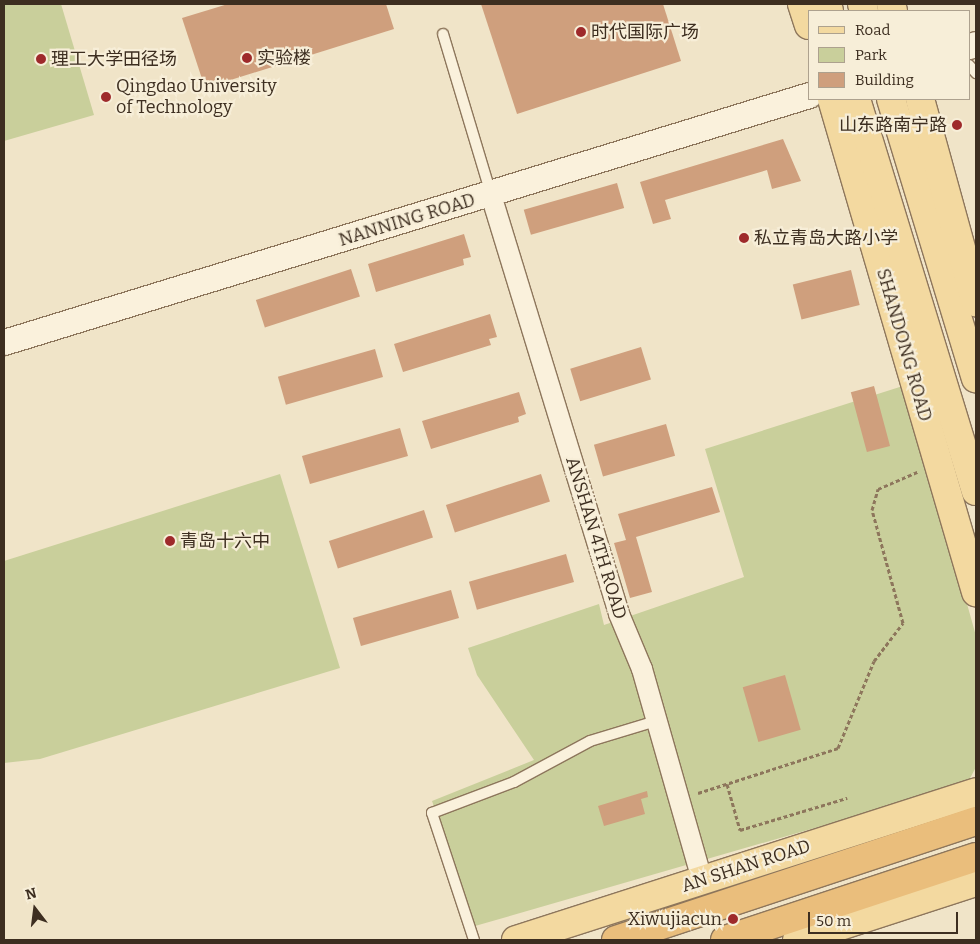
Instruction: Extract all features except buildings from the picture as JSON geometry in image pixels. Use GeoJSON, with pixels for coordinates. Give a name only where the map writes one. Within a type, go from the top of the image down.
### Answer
{"type":"FeatureCollection","features":[{"type":"Feature","properties":{"kind":"highway"},"geometry":{"type":"LineString","coordinates":[[616,940],[976,821]]}},
{"type":"Feature","properties":{"kind":"highway"},"geometry":{"type":"LineString","coordinates":[[725,940],[976,857]]}},
{"type":"Feature","properties":{"kind":"main road"},"geometry":{"type":"LineString","coordinates":[[802,4],[808,22]]}},
{"type":"Feature","properties":{"kind":"main road","name":"SHANDONG ROAD"},"geometry":{"type":"LineString","coordinates":[[832,100],[976,592]]}},
{"type":"Feature","properties":{"kind":"main road","name":"SHANDONG ROAD"},"geometry":{"type":"LineString","coordinates":[[856,100],[976,491]]}},
{"type":"Feature","properties":{"kind":"main road"},"geometry":{"type":"LineString","coordinates":[[891,100],[976,378]]}},
{"type":"Feature","properties":{"kind":"main road"},"geometry":{"type":"LineString","coordinates":[[920,100],[976,302]]}},
{"type":"Feature","properties":{"kind":"main road","name":"AN SHAN ROAD"},"geometry":{"type":"LineString","coordinates":[[516,940],[976,792]]}},
{"type":"Feature","properties":{"kind":"main road"},"geometry":{"type":"LineString","coordinates":[[797,940],[968,889]]}},
{"type":"Feature","properties":{"kind":"street","name":"NANNING ROAD"},"geometry":{"type":"LineString","coordinates":[[4,342],[491,195],[808,95]]}},
{"type":"Feature","properties":{"kind":"street","name":"ANSHAN 4TH ROAD"},"geometry":{"type":"LineString","coordinates":[[491,195],[619,614],[642,669],[702,880]]}},
{"type":"Feature","properties":{"kind":"lane"},"geometry":{"type":"LineString","coordinates":[[443,34],[491,195]]}},
{"type":"Feature","properties":{"kind":"lane"},"geometry":{"type":"LineString","coordinates":[[474,940],[432,813],[514,782],[590,741],[656,721]]}},
{"type":"Feature","properties":{"kind":"path"},"geometry":{"type":"LineString","coordinates":[[678,799],[838,748],[874,661],[903,623],[872,510],[878,488],[939,463]]}},
{"type":"Feature","properties":{"kind":"path"},"geometry":{"type":"LineString","coordinates":[[727,784],[740,830],[847,798]]}},
{"type":"Feature","properties":{"kind":"green space","name":"理工大学田径场"},"geometry":{"type":"Polygon","coordinates":[[[4,4],[61,4],[94,115],[4,141],[4,4]]]}},
{"type":"Feature","properties":{"kind":"green space"},"geometry":{"type":"Polygon","coordinates":[[[906,385],[976,636],[976,767],[967,784],[475,926],[432,801],[534,760],[477,675],[468,648],[599,604],[604,625],[744,577],[705,449],[906,385]]]}},
{"type":"Feature","properties":{"kind":"green space"},"geometry":{"type":"Polygon","coordinates":[[[280,474],[340,668],[40,759],[4,763],[4,561],[280,474]]]}},
{"type":"Feature","properties":{"kind":"place","name":"时代国际广场"},"geometry":{"type":"Point","coordinates":[581,32]}},
{"type":"Feature","properties":{"kind":"place","name":"实验楼"},"geometry":{"type":"Point","coordinates":[247,58]}},
{"type":"Feature","properties":{"kind":"place","name":"理工大学田径场"},"geometry":{"type":"Point","coordinates":[41,59]}},
{"type":"Feature","properties":{"kind":"place","name":"Qingdao University of Technology"},"geometry":{"type":"Point","coordinates":[106,97]}},
{"type":"Feature","properties":{"kind":"place","name":"山东路南宁路"},"geometry":{"type":"Point","coordinates":[957,125]}},
{"type":"Feature","properties":{"kind":"place","name":"私立青岛大路小学"},"geometry":{"type":"Point","coordinates":[744,238]}},
{"type":"Feature","properties":{"kind":"place","name":"青岛十六中"},"geometry":{"type":"Point","coordinates":[170,541]}},
{"type":"Feature","properties":{"kind":"place","name":"Xiwujiacun"},"geometry":{"type":"Point","coordinates":[733,919]}}]}
